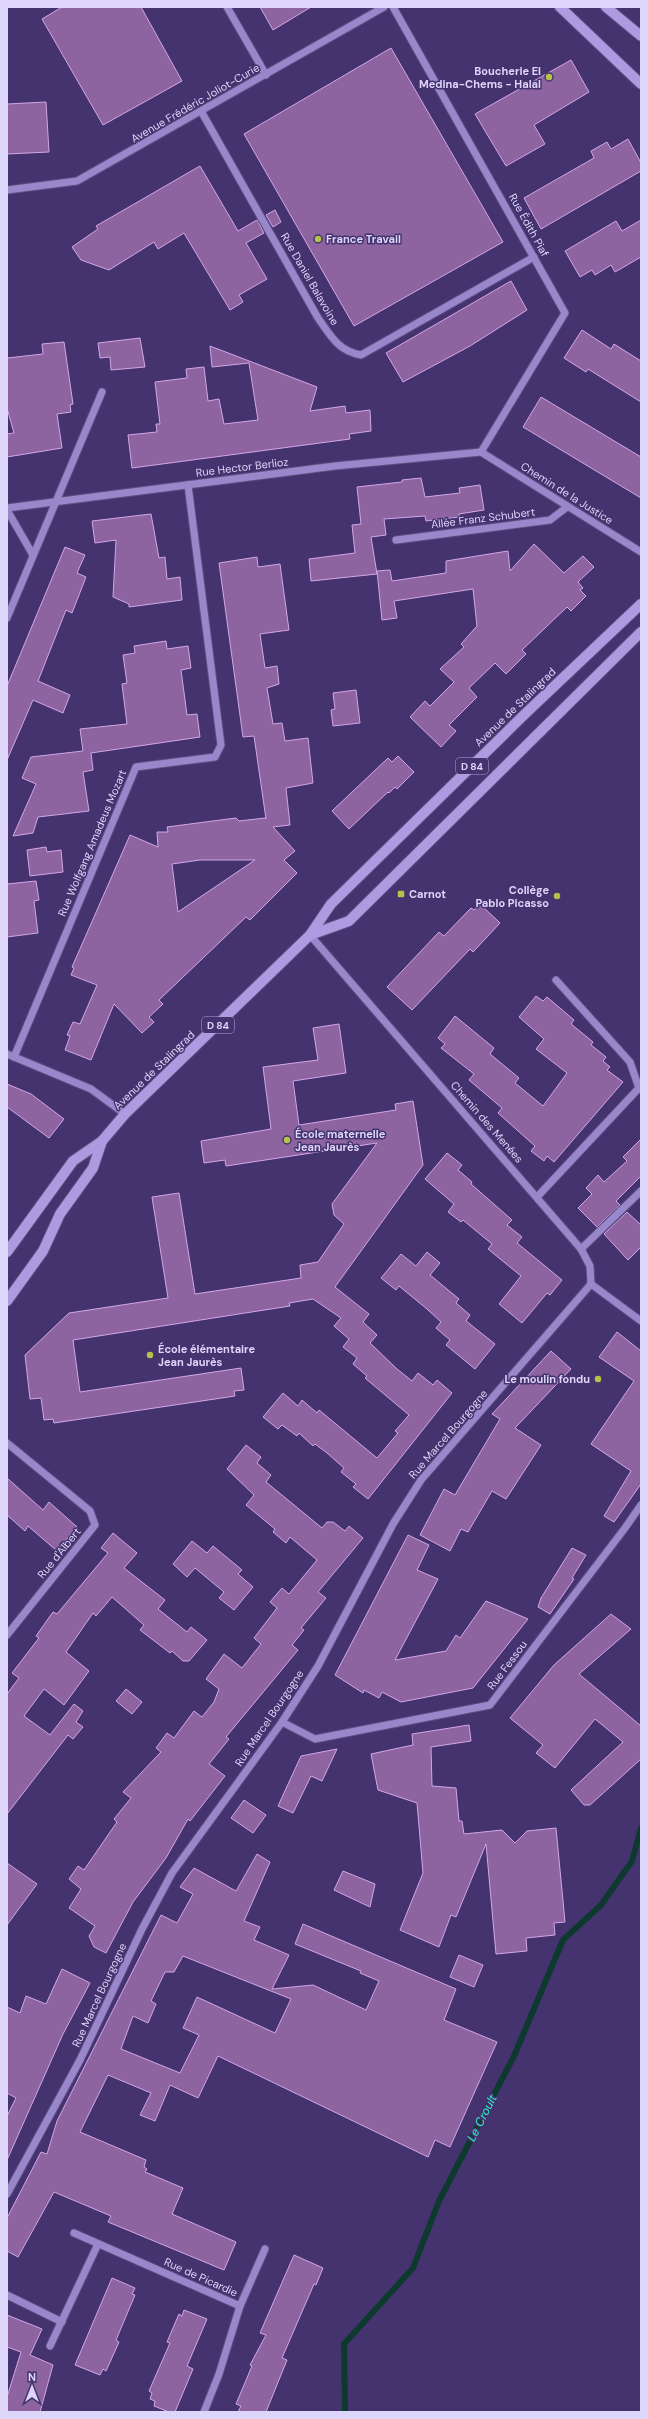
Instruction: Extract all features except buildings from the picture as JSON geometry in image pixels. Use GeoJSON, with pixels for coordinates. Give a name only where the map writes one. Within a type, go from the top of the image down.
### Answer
{"type":"FeatureCollection","features":[{"type":"Feature","properties":{"kind":"main road"},"geometry":{"type":"LineString","coordinates":[[560,7],[641,84]]}},
{"type":"Feature","properties":{"kind":"main road"},"geometry":{"type":"LineString","coordinates":[[606,7],[641,36]]}},
{"type":"Feature","properties":{"kind":"main road","name":"Avenue de Stalingrad"},"geometry":{"type":"LineString","coordinates":[[7,1252],[73,1162],[102,1141],[125,1114],[310,935],[331,904],[527,712],[641,604]]}},
{"type":"Feature","properties":{"kind":"main road","name":"Avenue de Stalingrad"},"geometry":{"type":"LineString","coordinates":[[310,935],[349,921],[641,632]]}},
{"type":"Feature","properties":{"kind":"main road","name":"Avenue de Stalingrad"},"geometry":{"type":"LineString","coordinates":[[7,1301],[43,1251],[60,1214],[93,1168],[102,1141]]}},
{"type":"Feature","properties":{"kind":"street"},"geometry":{"type":"LineString","coordinates":[[227,7],[266,74]]}},
{"type":"Feature","properties":{"kind":"street","name":"Avenue Frédéric Joliot-Curie"},"geometry":{"type":"LineString","coordinates":[[7,190],[77,180],[384,7]]}},
{"type":"Feature","properties":{"kind":"street","name":"Rue Édith Piaf"},"geometry":{"type":"LineString","coordinates":[[393,7],[565,313],[481,452]]}},
{"type":"Feature","properties":{"kind":"street","name":"Rue Daniel Balavoine"},"geometry":{"type":"LineString","coordinates":[[201,111],[318,318],[334,342],[348,353],[361,355],[534,257]]}},
{"type":"Feature","properties":{"kind":"street"},"geometry":{"type":"LineString","coordinates":[[7,618],[102,392]]}},
{"type":"Feature","properties":{"kind":"street","name":"Rue Hector Berlioz"},"geometry":{"type":"LineString","coordinates":[[7,509],[335,466],[481,452]]}},
{"type":"Feature","properties":{"kind":"street","name":"Chemin de la Justice"},"geometry":{"type":"LineString","coordinates":[[481,452],[641,552]]}},
{"type":"Feature","properties":{"kind":"street","name":"Rue Wolfgang Amadeus Mozart"},"geometry":{"type":"LineString","coordinates":[[11,1055],[136,767],[215,757],[221,745],[188,485]]}},
{"type":"Feature","properties":{"kind":"street","name":"Allée Franz Schubert"},"geometry":{"type":"LineString","coordinates":[[396,540],[550,520],[567,506]]}},
{"type":"Feature","properties":{"kind":"street"},"geometry":{"type":"LineString","coordinates":[[7,509],[33,555]]}},
{"type":"Feature","properties":{"kind":"street","name":"Chemin des Menées"},"geometry":{"type":"LineString","coordinates":[[310,935],[538,1196],[581,1249],[590,1266],[591,1284]]}},
{"type":"Feature","properties":{"kind":"street"},"geometry":{"type":"LineString","coordinates":[[538,1196],[640,1089],[630,1062],[556,980]]}},
{"type":"Feature","properties":{"kind":"street"},"geometry":{"type":"LineString","coordinates":[[11,1055],[91,1089],[125,1114]]}},
{"type":"Feature","properties":{"kind":"street"},"geometry":{"type":"LineString","coordinates":[[581,1249],[641,1191]]}},
{"type":"Feature","properties":{"kind":"street"},"geometry":{"type":"LineString","coordinates":[[591,1284],[641,1321]]}},
{"type":"Feature","properties":{"kind":"street","name":"Rue Marcel Bourgogne"},"geometry":{"type":"LineString","coordinates":[[7,2194],[80,2060],[142,1929],[172,1873],[282,1722],[318,1666],[393,1524],[420,1480],[591,1284]]}},
{"type":"Feature","properties":{"kind":"street","name":"Rue d'Albert"},"geometry":{"type":"LineString","coordinates":[[7,1443],[90,1511],[95,1526],[7,1635]]}},
{"type":"Feature","properties":{"kind":"street","name":"Rue Fessou"},"geometry":{"type":"LineString","coordinates":[[282,1722],[315,1739],[490,1706],[641,1505]]}},
{"type":"Feature","properties":{"kind":"street","name":"Rue de Picardie"},"geometry":{"type":"LineString","coordinates":[[74,2233],[240,2306],[265,2250]]}},
{"type":"Feature","properties":{"kind":"street"},"geometry":{"type":"LineString","coordinates":[[50,2346],[98,2244]]}},
{"type":"Feature","properties":{"kind":"street"},"geometry":{"type":"LineString","coordinates":[[7,2295],[62,2322]]}},
{"type":"Feature","properties":{"kind":"street"},"geometry":{"type":"LineString","coordinates":[[204,2412],[219,2374],[240,2306]]}},
{"type":"Feature","properties":{"kind":"waterway","name":"Le Croult"},"geometry":{"type":"LineString","coordinates":[[345,2412],[344,2344],[413,2268],[439,2201],[514,2056],[563,1940],[601,1905],[632,1861],[641,1828]]}},
{"type":"Feature","properties":{"kind":"place","name":"Boucherie El Medina-Chems - Halal"},"geometry":{"type":"Point","coordinates":[549,77]}},
{"type":"Feature","properties":{"kind":"place","name":"France Travail"},"geometry":{"type":"Point","coordinates":[318,239]}},
{"type":"Feature","properties":{"kind":"place","name":"Carnot"},"geometry":{"type":"Point","coordinates":[401,894]}},
{"type":"Feature","properties":{"kind":"place","name":"Collège Pablo Picasso"},"geometry":{"type":"Point","coordinates":[557,896]}},
{"type":"Feature","properties":{"kind":"place","name":"École maternelle Jean Jaurès"},"geometry":{"type":"Point","coordinates":[287,1140]}},
{"type":"Feature","properties":{"kind":"place","name":"École élémentaire Jean Jaurès"},"geometry":{"type":"Point","coordinates":[150,1355]}},
{"type":"Feature","properties":{"kind":"place","name":"Le moulin fondu"},"geometry":{"type":"Point","coordinates":[598,1379]}}]}
